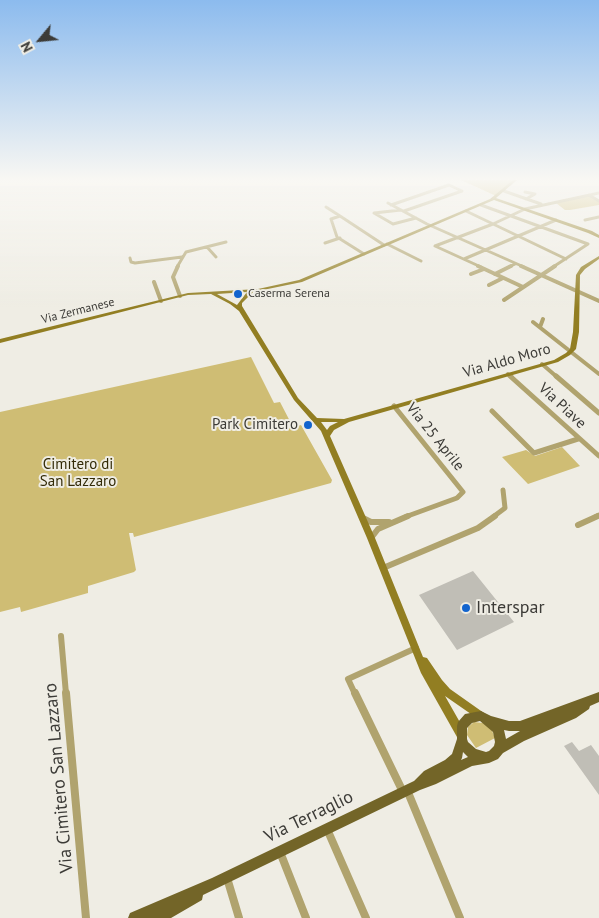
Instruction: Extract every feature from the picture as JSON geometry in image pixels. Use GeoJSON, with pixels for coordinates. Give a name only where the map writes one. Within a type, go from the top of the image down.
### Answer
{"type":"FeatureCollection","features":[{"type":"Feature","properties":{"kind":"main road"},"geometry":{"type":"LineString","coordinates":[[596,699],[572,714],[520,737],[499,749],[494,755],[485,757],[474,754],[464,745],[461,736],[464,721],[469,718],[484,718],[502,725],[520,726],[596,699]]}},
{"type":"Feature","properties":{"kind":"main road"},"geometry":{"type":"LineString","coordinates":[[484,718],[493,723],[500,736],[499,749]]}},
{"type":"Feature","properties":{"kind":"main road","name":"Via Terraglio"},"geometry":{"type":"LineString","coordinates":[[409,789],[428,774],[449,764],[456,758],[461,736]]}},
{"type":"Feature","properties":{"kind":"main road","name":"Via Terraglio"},"geometry":{"type":"LineString","coordinates":[[135,918],[222,880],[409,789],[471,761],[485,757]]}},
{"type":"Feature","properties":{"kind":"main road","name":"Via Terraglio"},"geometry":{"type":"LineString","coordinates":[[158,918],[222,880]]}},
{"type":"Feature","properties":{"kind":"street"},"geometry":{"type":"LineString","coordinates":[[333,223],[340,238],[364,254]]}},
{"type":"Feature","properties":{"kind":"street"},"geometry":{"type":"LineString","coordinates":[[351,223],[386,244],[421,261]]}},
{"type":"Feature","properties":{"kind":"street"},"geometry":{"type":"LineString","coordinates":[[426,223],[599,301]]}},
{"type":"Feature","properties":{"kind":"street","name":"Via Zermanese"},"geometry":{"type":"LineString","coordinates":[[0,341],[180,296],[207,292],[251,291],[304,280],[436,223]]}},
{"type":"Feature","properties":{"kind":"street"},"geometry":{"type":"LineString","coordinates":[[504,300],[588,244],[530,223]]}},
{"type":"Feature","properties":{"kind":"street"},"geometry":{"type":"LineString","coordinates":[[464,260],[550,223]]}},
{"type":"Feature","properties":{"kind":"street"},"geometry":{"type":"LineString","coordinates":[[563,223],[599,237]]}},
{"type":"Feature","properties":{"kind":"street"},"geometry":{"type":"LineString","coordinates":[[523,287],[435,246],[493,224],[566,259]]}},
{"type":"Feature","properties":{"kind":"street"},"geometry":{"type":"LineString","coordinates":[[325,243],[340,238]]}},
{"type":"Feature","properties":{"kind":"street"},"geometry":{"type":"LineString","coordinates":[[200,249],[204,242]]}},
{"type":"Feature","properties":{"kind":"street"},"geometry":{"type":"LineString","coordinates":[[180,296],[173,276],[186,252],[226,242]]}},
{"type":"Feature","properties":{"kind":"street"},"geometry":{"type":"LineString","coordinates":[[207,247],[216,258]]}},
{"type":"Feature","properties":{"kind":"street"},"geometry":{"type":"LineString","coordinates":[[130,258],[131,262],[135,263],[182,257]]}},
{"type":"Feature","properties":{"kind":"street","name":"Via Aldo Moro"},"geometry":{"type":"LineString","coordinates":[[323,430],[330,425],[561,359],[572,351],[576,332],[577,292],[580,271],[599,257]]}},
{"type":"Feature","properties":{"kind":"street"},"geometry":{"type":"LineString","coordinates":[[495,274],[515,264]]}},
{"type":"Feature","properties":{"kind":"street"},"geometry":{"type":"LineString","coordinates":[[471,274],[484,269]]}},
{"type":"Feature","properties":{"kind":"street"},"geometry":{"type":"LineString","coordinates":[[489,285],[503,278]]}},
{"type":"Feature","properties":{"kind":"street"},"geometry":{"type":"LineString","coordinates":[[154,282],[161,301]]}},
{"type":"Feature","properties":{"kind":"street"},"geometry":{"type":"LineString","coordinates":[[226,300],[224,295],[228,291]]}},
{"type":"Feature","properties":{"kind":"street"},"geometry":{"type":"LineString","coordinates":[[251,291],[239,304],[241,311],[296,399],[323,430],[371,538],[433,687],[451,713],[461,736]]}},
{"type":"Feature","properties":{"kind":"street"},"geometry":{"type":"LineString","coordinates":[[207,292],[226,300],[241,311]]}},
{"type":"Feature","properties":{"kind":"street"},"geometry":{"type":"LineString","coordinates":[[540,327],[543,319]]}},
{"type":"Feature","properties":{"kind":"street"},"geometry":{"type":"LineString","coordinates":[[533,322],[599,374]]}},
{"type":"Feature","properties":{"kind":"street"},"geometry":{"type":"LineString","coordinates":[[542,364],[599,413]]}},
{"type":"Feature","properties":{"kind":"street","name":"Via Piave"},"geometry":{"type":"LineString","coordinates":[[508,374],[599,456]]}},
{"type":"Feature","properties":{"kind":"street","name":"Via 25 Aprile"},"geometry":{"type":"LineString","coordinates":[[371,538],[378,529],[390,522],[458,498],[463,492],[394,406]]}},
{"type":"Feature","properties":{"kind":"street"},"geometry":{"type":"LineString","coordinates":[[492,411],[534,453],[578,439]]}},
{"type":"Feature","properties":{"kind":"street"},"geometry":{"type":"LineString","coordinates":[[316,420],[330,425]]}},
{"type":"Feature","properties":{"kind":"street"},"geometry":{"type":"LineString","coordinates":[[323,430],[330,425]]}},
{"type":"Feature","properties":{"kind":"street"},"geometry":{"type":"LineString","coordinates":[[383,568],[478,528],[505,508],[503,490]]}},
{"type":"Feature","properties":{"kind":"street"},"geometry":{"type":"LineString","coordinates":[[578,525],[599,515]]}},
{"type":"Feature","properties":{"kind":"street","name":"Via 25 Aprile"},"geometry":{"type":"LineString","coordinates":[[362,518],[371,522],[390,522]]}},
{"type":"Feature","properties":{"kind":"street","name":"Via Cimitero San Lazzaro"},"geometry":{"type":"LineString","coordinates":[[61,636],[86,918]]}},
{"type":"Feature","properties":{"kind":"street"},"geometry":{"type":"LineString","coordinates":[[417,648],[439,683],[455,698],[484,718]]}},
{"type":"Feature","properties":{"kind":"street"},"geometry":{"type":"LineString","coordinates":[[417,648],[348,679],[409,789],[460,918]]}},
{"type":"Feature","properties":{"kind":"street"},"geometry":{"type":"LineString","coordinates":[[327,829],[366,918]]}},
{"type":"Feature","properties":{"kind":"street"},"geometry":{"type":"LineString","coordinates":[[280,852],[306,918]]}},
{"type":"Feature","properties":{"kind":"street"},"geometry":{"type":"LineString","coordinates":[[222,880],[239,918]]}},
{"type":"Feature","properties":{"kind":"green space","name":"Cimitero di San Lazzaro"},"geometry":{"type":"Polygon","coordinates":[[[251,357],[274,403],[280,402],[293,427],[301,425],[332,480],[331,483],[134,537],[133,533],[129,533],[136,570],[134,572],[88,586],[88,593],[21,612],[20,607],[0,612],[0,412],[251,357]]]}},
{"type":"Feature","properties":{"kind":"green space"},"geometry":{"type":"Polygon","coordinates":[[[562,447],[580,466],[528,484],[502,457],[526,450],[535,456],[562,447]]]}},
{"type":"Feature","properties":{"kind":"green space"},"geometry":{"type":"Polygon","coordinates":[[[474,722],[483,723],[491,728],[495,738],[476,748],[467,735],[468,727],[474,722]]]}},
{"type":"Feature","properties":{"kind":"building","name":"Interspar"},"geometry":{"type":"Polygon","coordinates":[[[473,571],[514,622],[457,650],[419,595],[473,571]]]}},
{"type":"Feature","properties":{"kind":"building"},"geometry":{"type":"Polygon","coordinates":[[[572,742],[579,751],[591,745],[599,756],[599,795],[564,746],[572,742]]]}},
{"type":"Feature","properties":{"kind":"place","name":"Caserma Serena"},"geometry":{"type":"Point","coordinates":[238,294]}},
{"type":"Feature","properties":{"kind":"place","name":"Park Cimitero"},"geometry":{"type":"Point","coordinates":[308,425]}},
{"type":"Feature","properties":{"kind":"place","name":"Interspar"},"geometry":{"type":"Point","coordinates":[466,608]}}]}
